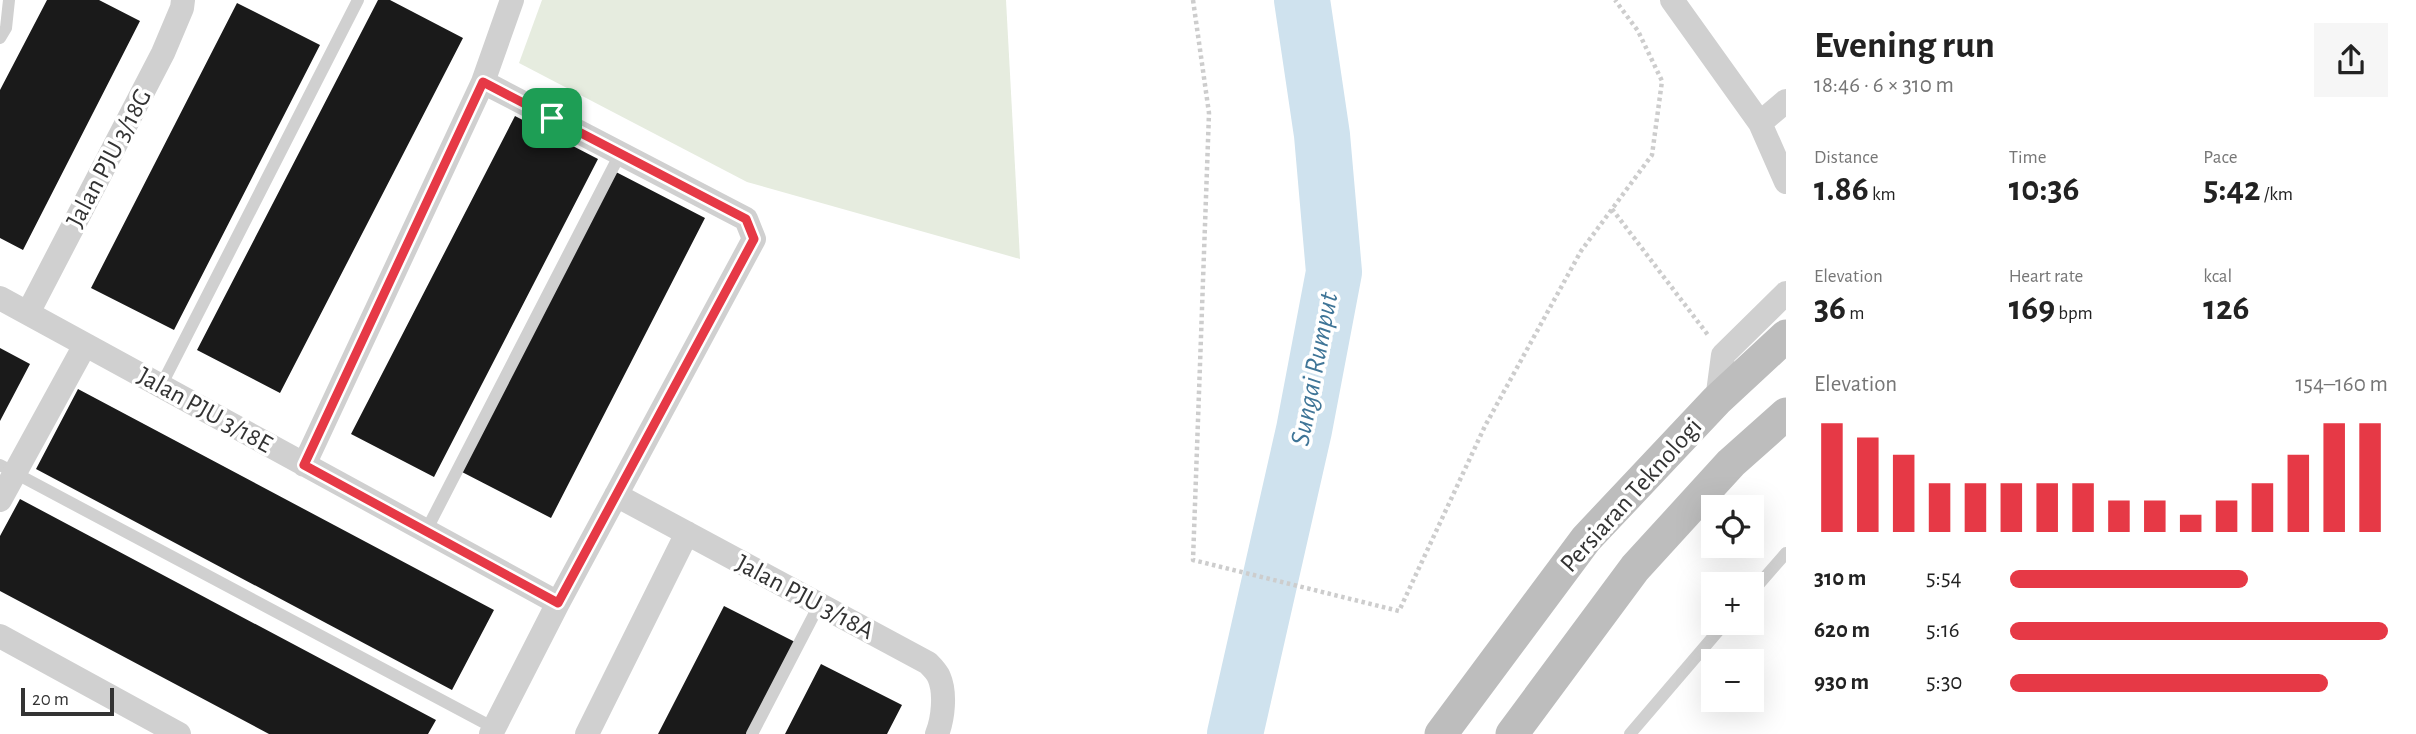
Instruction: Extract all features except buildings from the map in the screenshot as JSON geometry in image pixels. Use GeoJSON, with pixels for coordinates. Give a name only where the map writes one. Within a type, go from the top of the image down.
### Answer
{"type":"FeatureCollection","features":[{"type":"Feature","properties":{"kind":"street","name":"Jalan PJU 3/18G"},"geometry":{"type":"LineString","coordinates":[[28,313],[163,53],[183,0]]}},
{"type":"Feature","properties":{"kind":"street"},"geometry":{"type":"LineString","coordinates":[[304,465],[483,82],[512,0]]}},
{"type":"Feature","properties":{"kind":"street"},"geometry":{"type":"LineString","coordinates":[[1672,0],[1760,123],[1786,182]]}},
{"type":"Feature","properties":{"kind":"street"},"geometry":{"type":"LineString","coordinates":[[483,82],[746,219],[754,239],[492,731]]}},
{"type":"Feature","properties":{"kind":"street"},"geometry":{"type":"LineString","coordinates":[[1760,123],[1786,101]]}},
{"type":"Feature","properties":{"kind":"street"},"geometry":{"type":"LineString","coordinates":[[1717,400],[1723,355],[1786,293]]}},
{"type":"Feature","properties":{"kind":"street","name":"Jalan PJU 3/18E"},"geometry":{"type":"LineString","coordinates":[[0,298],[558,603]]}},
{"type":"Feature","properties":{"kind":"street","name":"Persiaran Teknologi"},"geometry":{"type":"LineString","coordinates":[[1441,734],[1586,539],[1717,400],[1786,335]]}},
{"type":"Feature","properties":{"kind":"street"},"geometry":{"type":"LineString","coordinates":[[0,500],[7,469],[85,345]]}},
{"type":"Feature","properties":{"kind":"street","name":"Persiaran Teknologi"},"geometry":{"type":"LineString","coordinates":[[1512,734],[1635,568],[1731,463],[1786,414]]}},
{"type":"Feature","properties":{"kind":"street","name":"Jalan PJU 3/18A"},"geometry":{"type":"LineString","coordinates":[[616,495],[928,663],[939,676],[942,694],[941,724],[937,734]]}},
{"type":"Feature","properties":{"kind":"street"},"geometry":{"type":"LineString","coordinates":[[587,734],[687,533]]}},
{"type":"Feature","properties":{"kind":"street"},"geometry":{"type":"LineString","coordinates":[[0,636],[178,734]]}},
{"type":"Feature","properties":{"kind":"lane"},"geometry":{"type":"LineString","coordinates":[[0,38],[6,28],[9,0]]}},
{"type":"Feature","properties":{"kind":"lane"},"geometry":{"type":"LineString","coordinates":[[161,386],[358,0]]}},
{"type":"Feature","properties":{"kind":"lane"},"geometry":{"type":"LineString","coordinates":[[426,531],[620,154]]}},
{"type":"Feature","properties":{"kind":"lane"},"geometry":{"type":"LineString","coordinates":[[7,469],[492,731]]}},
{"type":"Feature","properties":{"kind":"lane"},"geometry":{"type":"LineString","coordinates":[[1764,578],[1786,553]]}},
{"type":"Feature","properties":{"kind":"lane"},"geometry":{"type":"LineString","coordinates":[[752,734],[819,604]]}},
{"type":"Feature","properties":{"kind":"lane"},"geometry":{"type":"LineString","coordinates":[[1630,734],[1715,635]]}},
{"type":"Feature","properties":{"kind":"path"},"geometry":{"type":"LineString","coordinates":[[1193,0],[1209,113],[1193,560],[1399,611],[1485,426],[1581,251],[1652,155],[1662,81],[1638,31],[1615,0]]}},
{"type":"Feature","properties":{"kind":"path"},"geometry":{"type":"LineString","coordinates":[[1612,209],[1723,355]]}},
{"type":"Feature","properties":{"kind":"shaded area"},"geometry":{"type":"Polygon","coordinates":[[[542,0],[1006,0],[1020,259],[747,182],[519,63],[542,0]]]}},
{"type":"Feature","properties":{"kind":"waterway","name":"Sungai Rumput"},"geometry":{"type":"LineString","coordinates":[[1235,734],[1304,430],[1334,272],[1322,135],[1302,0]]}},
{"type":"Feature","properties":{"kind":"route"},"geometry":{"type":"LineString","coordinates":[[483,82],[552,118],[746,219],[754,239],[558,603],[304,465],[483,82]]}}]}
